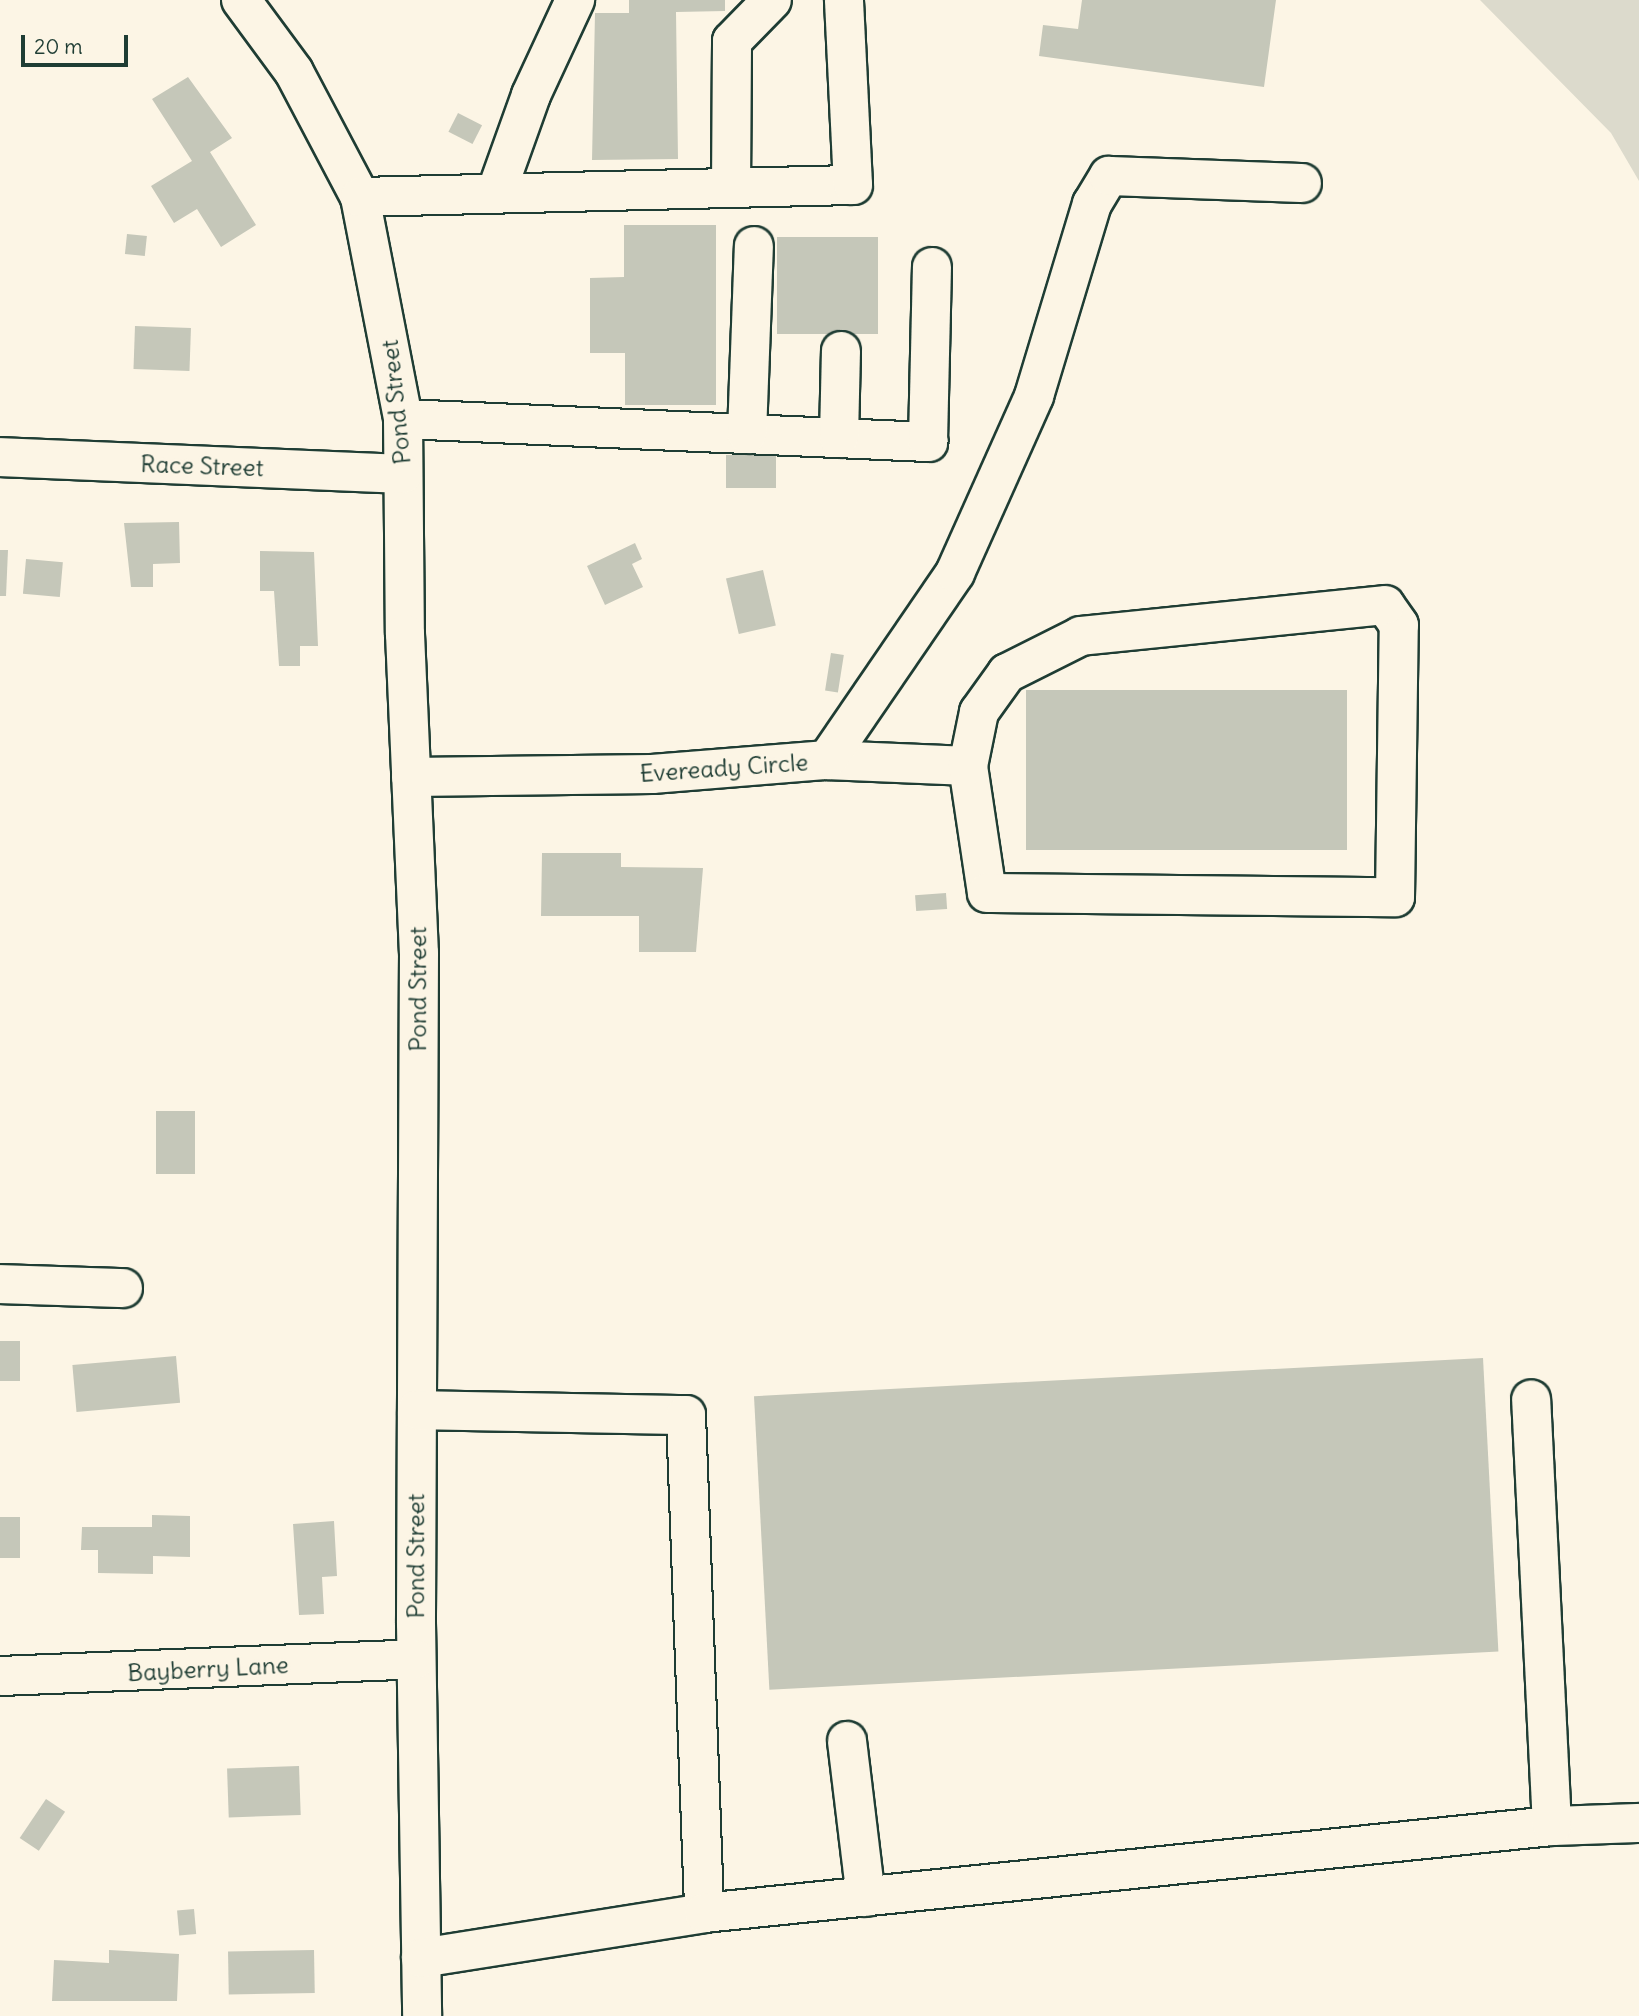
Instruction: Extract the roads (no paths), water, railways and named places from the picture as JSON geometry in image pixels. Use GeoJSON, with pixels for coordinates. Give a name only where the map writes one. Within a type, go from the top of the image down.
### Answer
{"type":"FeatureCollection","features":[{"type":"Feature","properties":{"kind":"street","name":"Pond Street"},"geometry":{"type":"LineString","coordinates":[[242,0],[294,72],[360,197],[403,419],[411,777],[419,953],[416,1659],[422,2016]]}},
{"type":"Feature","properties":{"kind":"street"},"geometry":{"type":"LineString","coordinates":[[496,193],[531,95],[575,0]]}},
{"type":"Feature","properties":{"kind":"street"},"geometry":{"type":"LineString","coordinates":[[731,188],[732,41],[772,0]]}},
{"type":"Feature","properties":{"kind":"street"},"geometry":{"type":"LineString","coordinates":[[360,197],[853,185],[844,0]]}},
{"type":"Feature","properties":{"kind":"street","name":"Eveready Circle"},"geometry":{"type":"LineString","coordinates":[[411,777],[652,774],[827,760],[955,573],[1034,396],[1092,204],[1108,176],[1302,183]]}},
{"type":"Feature","properties":{"kind":"street"},"geometry":{"type":"LineString","coordinates":[[747,434],[754,246]]}},
{"type":"Feature","properties":{"kind":"street"},"geometry":{"type":"LineString","coordinates":[[403,419],[928,442],[932,267]]}},
{"type":"Feature","properties":{"kind":"street"},"geometry":{"type":"LineString","coordinates":[[839,438],[841,351]]}},
{"type":"Feature","properties":{"kind":"street","name":"Race Street"},"geometry":{"type":"LineString","coordinates":[[0,457],[404,474]]}},
{"type":"Feature","properties":{"kind":"street"},"geometry":{"type":"LineString","coordinates":[[1385,606],[1399,625],[1395,897],[987,893],[968,766],[979,712],[1007,673],[1081,636],[1385,606]]}},
{"type":"Feature","properties":{"kind":"street"},"geometry":{"type":"LineString","coordinates":[[827,760],[968,766]]}},
{"type":"Feature","properties":{"kind":"street"},"geometry":{"type":"LineString","coordinates":[[0,1284],[123,1288]]}},
{"type":"Feature","properties":{"kind":"street"},"geometry":{"type":"LineString","coordinates":[[1531,1400],[1552,1826]]}},
{"type":"Feature","properties":{"kind":"street"},"geometry":{"type":"LineString","coordinates":[[417,1410],[686,1415],[704,1913]]}},
{"type":"Feature","properties":{"kind":"street","name":"Bayberry Lane"},"geometry":{"type":"LineString","coordinates":[[0,1676],[416,1659]]}},
{"type":"Feature","properties":{"kind":"street"},"geometry":{"type":"LineString","coordinates":[[847,1741],[866,1897]]}},
{"type":"Feature","properties":{"kind":"street"},"geometry":{"type":"LineString","coordinates":[[421,1958],[704,1913],[1552,1826],[1639,1823]]}}]}
